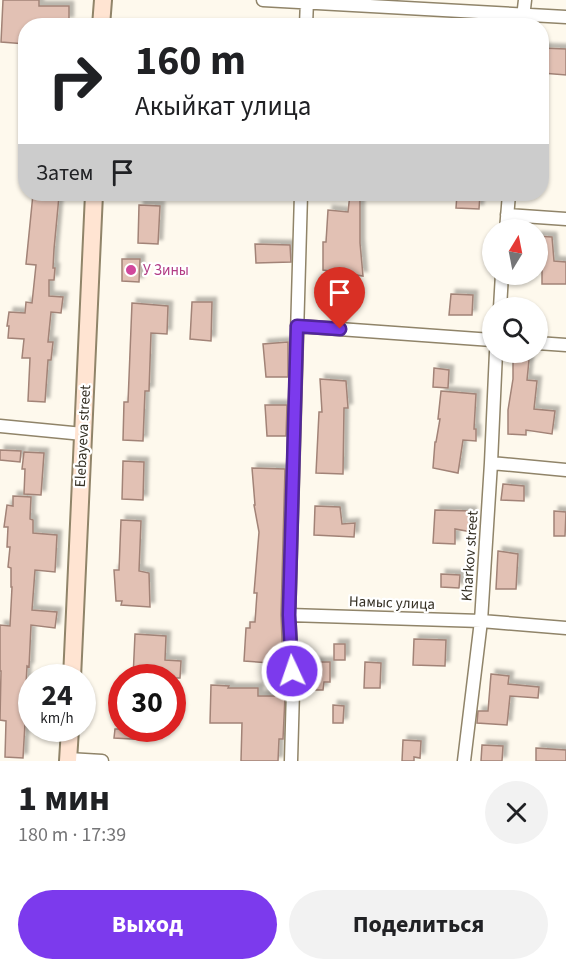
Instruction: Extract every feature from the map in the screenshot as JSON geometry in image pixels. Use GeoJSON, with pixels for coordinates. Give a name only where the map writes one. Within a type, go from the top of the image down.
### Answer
{"type":"FeatureCollection","features":[{"type":"Feature","properties":{"kind":"street"},"geometry":{"type":"LineString","coordinates":[[102,18],[103,0]]}},
{"type":"Feature","properties":{"kind":"street"},"geometry":{"type":"LineString","coordinates":[[262,0],[499,18]]}},
{"type":"Feature","properties":{"kind":"street"},"geometry":{"type":"LineString","coordinates":[[523,18],[525,0]]}},
{"type":"Feature","properties":{"kind":"street"},"geometry":{"type":"LineString","coordinates":[[306,18],[307,2]]}},
{"type":"Feature","properties":{"kind":"street"},"geometry":{"type":"LineString","coordinates":[[549,18],[566,17]]}},
{"type":"Feature","properties":{"kind":"street","name":"Elebayeva street"},"geometry":{"type":"LineString","coordinates":[[73,664],[94,201]]}},
{"type":"Feature","properties":{"kind":"street"},"geometry":{"type":"LineString","coordinates":[[291,761],[293,690],[289,615],[301,201]]}},
{"type":"Feature","properties":{"kind":"street"},"geometry":{"type":"LineString","coordinates":[[507,219],[508,201]]}},
{"type":"Feature","properties":{"kind":"street"},"geometry":{"type":"LineString","coordinates":[[507,215],[566,219]]}},
{"type":"Feature","properties":{"kind":"street"},"geometry":{"type":"LineString","coordinates":[[297,326],[482,339]]}},
{"type":"Feature","properties":{"kind":"street"},"geometry":{"type":"LineString","coordinates":[[548,344],[566,345]]}},
{"type":"Feature","properties":{"kind":"street","name":"Kharkov street"},"geometry":{"type":"LineString","coordinates":[[464,761],[481,621],[496,363]]}},
{"type":"Feature","properties":{"kind":"street"},"geometry":{"type":"LineString","coordinates":[[0,426],[83,434]]}},
{"type":"Feature","properties":{"kind":"street"},"geometry":{"type":"LineString","coordinates":[[491,463],[566,470]]}},
{"type":"Feature","properties":{"kind":"street","name":"Намыс улица"},"geometry":{"type":"LineString","coordinates":[[289,615],[481,621],[566,628]]}},
{"type":"Feature","properties":{"kind":"street"},"geometry":{"type":"LineString","coordinates":[[69,742],[68,760],[102,761]]}},
{"type":"Feature","properties":{"kind":"building"},"geometry":{"type":"Polygon","coordinates":[[[3,0],[39,0],[39,6],[69,6],[69,18],[18,18],[18,43],[1,42],[3,0]]]}},
{"type":"Feature","properties":{"kind":"building"},"geometry":{"type":"Polygon","coordinates":[[[549,48],[566,49],[566,75],[549,74],[549,48]]]}},
{"type":"Feature","properties":{"kind":"building"},"geometry":{"type":"Polygon","coordinates":[[[32,201],[59,201],[54,280],[49,280],[49,296],[63,297],[61,313],[51,312],[48,342],[53,342],[51,360],[48,360],[45,402],[28,401],[30,358],[22,358],[24,339],[8,338],[9,312],[25,313],[26,302],[32,303],[36,265],[26,264],[32,201]]]}},
{"type":"Feature","properties":{"kind":"building"},"geometry":{"type":"Polygon","coordinates":[[[349,201],[360,201],[363,276],[323,270],[323,242],[326,242],[328,210],[348,212],[349,201]]]}},
{"type":"Feature","properties":{"kind":"building"},"geometry":{"type":"Polygon","coordinates":[[[456,201],[480,201],[479,209],[456,208],[456,201]]]}},
{"type":"Feature","properties":{"kind":"building"},"geometry":{"type":"Polygon","coordinates":[[[139,205],[160,206],[158,244],[138,243],[139,205]]]}},
{"type":"Feature","properties":{"kind":"building"},"geometry":{"type":"Polygon","coordinates":[[[548,237],[552,237],[554,261],[566,262],[566,284],[548,284],[548,237]]]}},
{"type":"Feature","properties":{"kind":"building"},"geometry":{"type":"Polygon","coordinates":[[[255,244],[290,245],[291,262],[256,263],[255,244]]]}},
{"type":"Feature","properties":{"kind":"building","name":"У Зины"},"geometry":{"type":"Polygon","coordinates":[[[122,259],[140,259],[139,282],[122,281],[122,259]]]}},
{"type":"Feature","properties":{"kind":"building"},"geometry":{"type":"Polygon","coordinates":[[[451,294],[473,295],[472,315],[449,315],[451,294]]]}},
{"type":"Feature","properties":{"kind":"building"},"geometry":{"type":"Polygon","coordinates":[[[192,302],[212,302],[211,341],[190,339],[192,302]]]}},
{"type":"Feature","properties":{"kind":"building"},"geometry":{"type":"Polygon","coordinates":[[[132,303],[168,306],[167,334],[151,333],[149,391],[145,391],[143,441],[123,440],[124,402],[128,402],[132,303]]]}},
{"type":"Feature","properties":{"kind":"building"},"geometry":{"type":"Polygon","coordinates":[[[288,342],[288,377],[266,377],[263,344],[288,342]]]}},
{"type":"Feature","properties":{"kind":"building"},"geometry":{"type":"Polygon","coordinates":[[[513,363],[529,363],[527,380],[537,381],[534,409],[555,411],[552,434],[526,430],[526,435],[508,434],[508,410],[513,363]]]}},
{"type":"Feature","properties":{"kind":"building"},"geometry":{"type":"Polygon","coordinates":[[[434,368],[449,370],[448,388],[433,387],[434,368]]]}},
{"type":"Feature","properties":{"kind":"building"},"geometry":{"type":"Polygon","coordinates":[[[320,379],[346,381],[348,408],[344,408],[343,474],[316,473],[319,412],[322,412],[320,379]]]}},
{"type":"Feature","properties":{"kind":"building"},"geometry":{"type":"Polygon","coordinates":[[[441,391],[476,394],[474,429],[476,429],[476,441],[463,440],[458,473],[433,468],[440,419],[438,419],[441,391]]]}},
{"type":"Feature","properties":{"kind":"building"},"geometry":{"type":"Polygon","coordinates":[[[265,405],[287,405],[286,436],[267,436],[265,405]]]}},
{"type":"Feature","properties":{"kind":"building"},"geometry":{"type":"Polygon","coordinates":[[[0,450],[21,451],[20,462],[0,460],[0,450]]]}},
{"type":"Feature","properties":{"kind":"building"},"geometry":{"type":"Polygon","coordinates":[[[24,452],[44,453],[41,495],[24,494],[25,469],[22,469],[24,452]]]}},
{"type":"Feature","properties":{"kind":"building"},"geometry":{"type":"Polygon","coordinates":[[[123,461],[144,462],[143,500],[122,499],[123,461]]]}},
{"type":"Feature","properties":{"kind":"building"},"geometry":{"type":"Polygon","coordinates":[[[252,468],[285,469],[281,615],[283,664],[244,661],[246,628],[250,628],[250,622],[255,622],[257,593],[254,593],[259,532],[254,505],[252,468]]]}},
{"type":"Feature","properties":{"kind":"building"},"geometry":{"type":"Polygon","coordinates":[[[503,484],[524,486],[524,501],[501,500],[503,484]]]}},
{"type":"Feature","properties":{"kind":"building"},"geometry":{"type":"Polygon","coordinates":[[[13,496],[31,497],[30,519],[33,520],[33,533],[57,535],[55,572],[35,570],[32,610],[57,612],[55,628],[31,625],[29,664],[18,664],[18,742],[24,742],[23,758],[5,757],[6,721],[0,720],[0,625],[10,626],[12,587],[11,568],[8,567],[10,547],[7,547],[8,527],[4,527],[7,505],[13,506],[13,496]]]}},
{"type":"Feature","properties":{"kind":"building"},"geometry":{"type":"Polygon","coordinates":[[[315,506],[340,507],[342,524],[355,523],[354,537],[314,535],[315,506]]]}},
{"type":"Feature","properties":{"kind":"building"},"geometry":{"type":"Polygon","coordinates":[[[435,510],[472,511],[472,532],[455,529],[455,544],[433,543],[435,510]]]}},
{"type":"Feature","properties":{"kind":"building"},"geometry":{"type":"Polygon","coordinates":[[[554,511],[566,512],[565,536],[554,536],[554,511]]]}},
{"type":"Feature","properties":{"kind":"building"},"geometry":{"type":"Polygon","coordinates":[[[121,520],[141,521],[139,571],[149,573],[150,607],[121,605],[122,601],[116,601],[114,570],[119,570],[121,520]]]}},
{"type":"Feature","properties":{"kind":"building"},"geometry":{"type":"Polygon","coordinates":[[[498,551],[518,554],[516,589],[496,589],[498,551]]]}},
{"type":"Feature","properties":{"kind":"building"},"geometry":{"type":"Polygon","coordinates":[[[441,574],[460,575],[459,588],[441,587],[441,574]]]}},
{"type":"Feature","properties":{"kind":"building"},"geometry":{"type":"Polygon","coordinates":[[[135,634],[166,636],[165,660],[181,661],[181,664],[134,664],[135,634]]]}},
{"type":"Feature","properties":{"kind":"building"},"geometry":{"type":"Polygon","coordinates":[[[414,639],[446,640],[445,666],[413,665],[414,639]]]}},
{"type":"Feature","properties":{"kind":"building"},"geometry":{"type":"Polygon","coordinates":[[[334,644],[345,644],[345,660],[334,660],[334,644]]]}},
{"type":"Feature","properties":{"kind":"building"},"geometry":{"type":"Polygon","coordinates":[[[309,662],[330,662],[330,682],[324,682],[323,690],[311,690],[309,662]]]}},
{"type":"Feature","properties":{"kind":"building"},"geometry":{"type":"Polygon","coordinates":[[[365,662],[381,663],[380,688],[364,688],[365,662]]]}},
{"type":"Feature","properties":{"kind":"building"},"geometry":{"type":"Polygon","coordinates":[[[491,674],[509,676],[508,684],[539,687],[538,698],[510,696],[507,725],[477,723],[478,711],[488,711],[491,674]]]}},
{"type":"Feature","properties":{"kind":"building"},"geometry":{"type":"Polygon","coordinates":[[[211,685],[229,686],[228,688],[258,688],[258,696],[285,696],[283,739],[279,739],[278,761],[241,761],[242,723],[210,723],[211,685]]]}},
{"type":"Feature","properties":{"kind":"building"},"geometry":{"type":"Polygon","coordinates":[[[333,705],[344,706],[343,723],[333,723],[333,705]]]}},
{"type":"Feature","properties":{"kind":"building"},"geometry":{"type":"Polygon","coordinates":[[[403,740],[421,741],[420,758],[414,757],[414,761],[402,761],[403,740]]]}},
{"type":"Feature","properties":{"kind":"building"},"geometry":{"type":"Polygon","coordinates":[[[482,745],[503,746],[502,761],[481,761],[482,745]]]}},
{"type":"Feature","properties":{"kind":"building"},"geometry":{"type":"Polygon","coordinates":[[[536,748],[566,750],[566,761],[536,761],[536,748]]]}},
{"type":"Feature","properties":{"kind":"place","name":"У Зины"},"geometry":{"type":"Point","coordinates":[131,270]}},
{"type":"Feature","properties":{"kind":"route"},"geometry":{"type":"LineString","coordinates":[[292,671],[289,615],[297,326],[340,329]]}}]}
